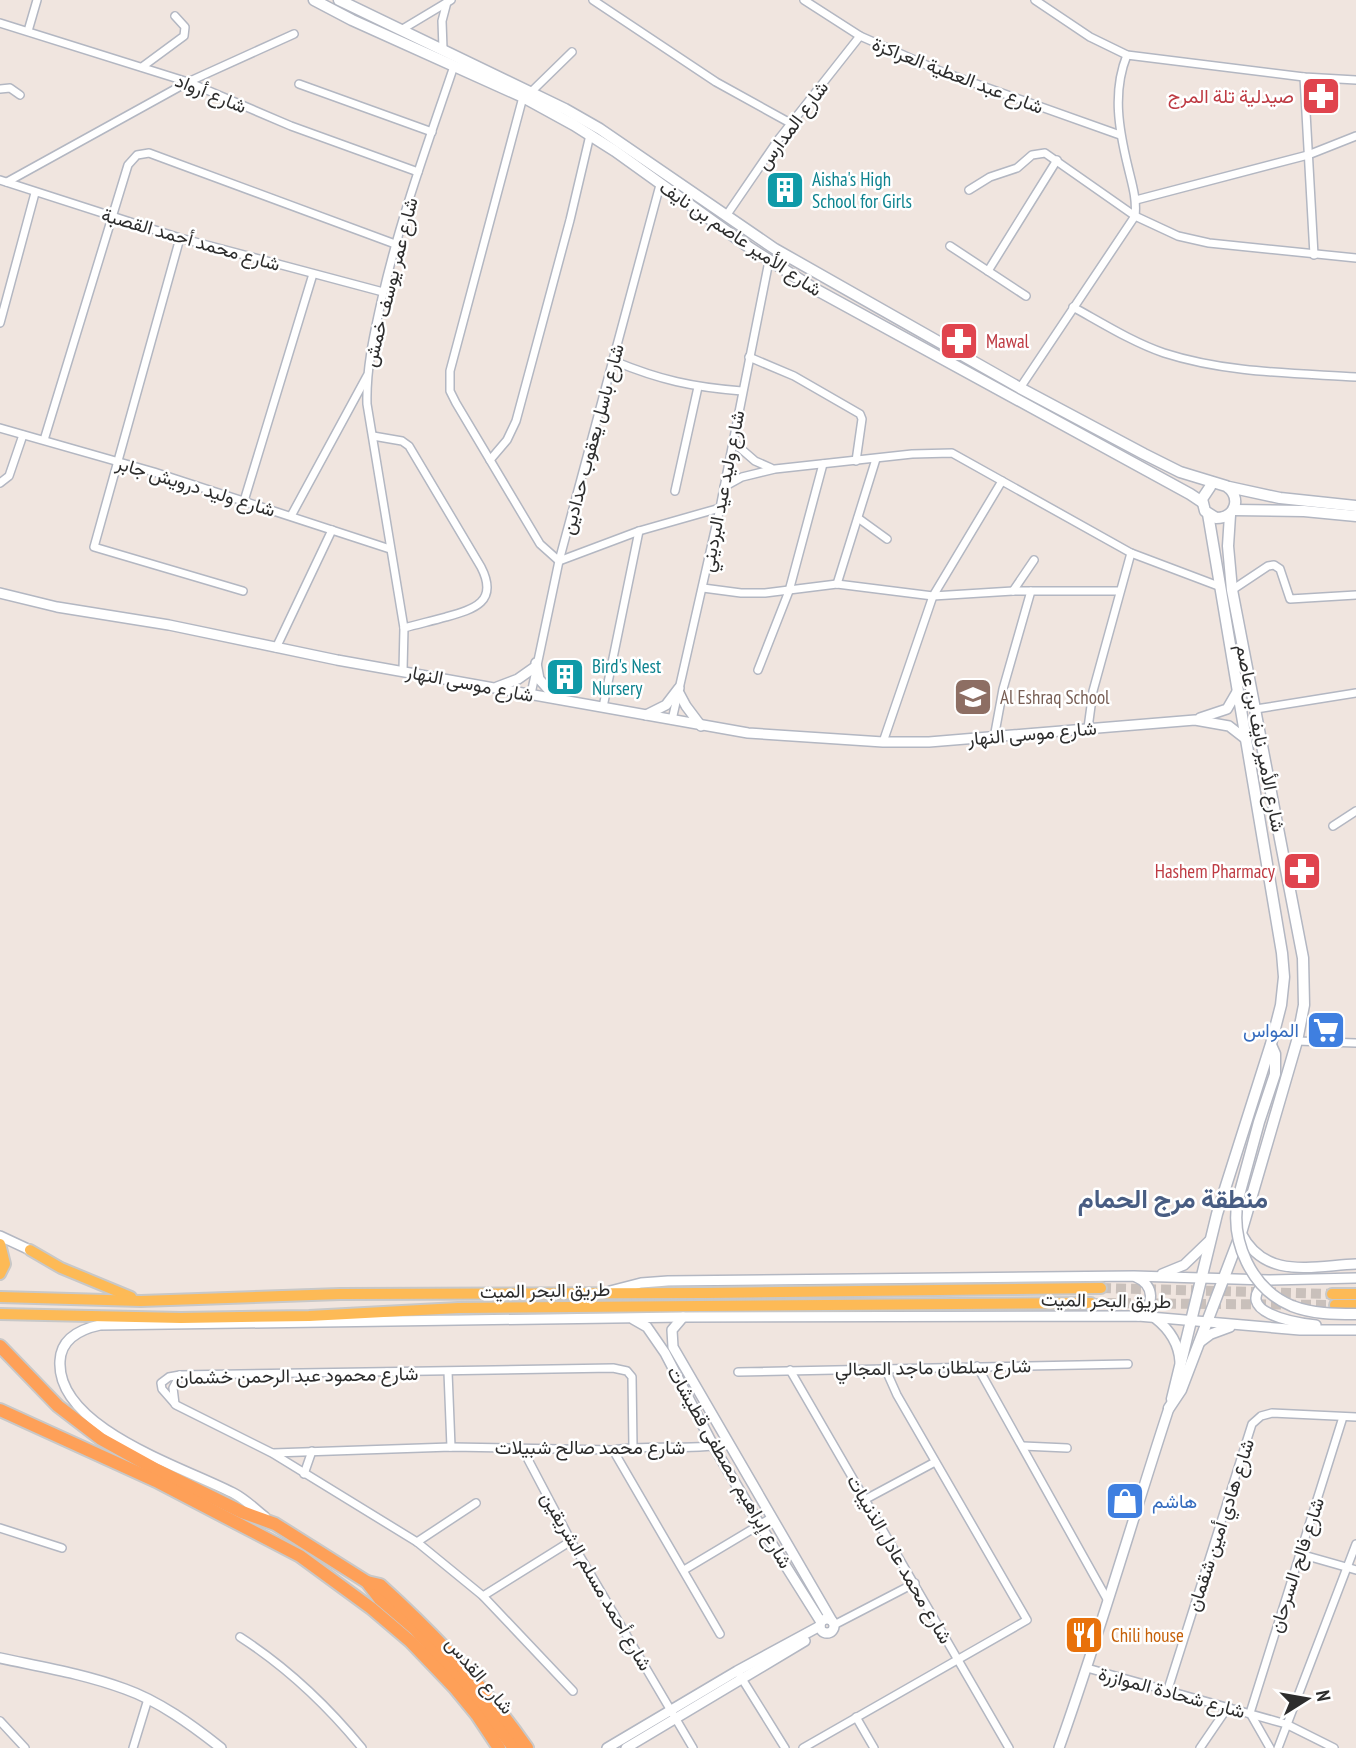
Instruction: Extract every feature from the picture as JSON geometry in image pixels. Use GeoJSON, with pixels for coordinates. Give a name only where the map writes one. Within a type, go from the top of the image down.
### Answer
{"type":"FeatureCollection","features":[{"type":"Feature","properties":{"kind":"highway"},"geometry":{"type":"LineString","coordinates":[[0,1346],[58,1406],[102,1438],[157,1470],[242,1512],[275,1524],[367,1581],[380,1585],[461,1663],[508,1719],[527,1748]]}},
{"type":"Feature","properties":{"kind":"highway","name":"شارع القدس"},"geometry":{"type":"LineString","coordinates":[[0,1410],[156,1481],[300,1556],[371,1608],[411,1642],[454,1687],[499,1748]]}},
{"type":"Feature","properties":{"kind":"highway","name":"شارع القدس"},"geometry":{"type":"LineString","coordinates":[[367,1581],[380,1599],[415,1629],[468,1687],[514,1748]]}},
{"type":"Feature","properties":{"kind":"main road","name":"شارع الأمير عاصم بن نايف"},"geometry":{"type":"LineString","coordinates":[[314,0],[454,66],[527,95],[600,129],[775,249],[1020,388],[1180,472],[1213,486]]}},
{"type":"Feature","properties":{"kind":"main road","name":"شارع الأمير عاصم بن نايف"},"geometry":{"type":"LineString","coordinates":[[339,0],[443,49],[527,95],[590,135],[769,261],[1202,502]]}},
{"type":"Feature","properties":{"kind":"main road"},"geometry":{"type":"LineString","coordinates":[[1356,506],[1280,498],[1213,486],[1203,495],[1202,502],[1208,514],[1219,518],[1232,512],[1304,511],[1356,516]]}},
{"type":"Feature","properties":{"kind":"main road"},"geometry":{"type":"LineString","coordinates":[[1229,487],[1236,499],[1232,512]]}},
{"type":"Feature","properties":{"kind":"main road","name":"شارع الأمير نايف بن عاصم"},"geometry":{"type":"LineString","coordinates":[[1169,1408],[1181,1390],[1241,1233],[1297,1041],[1304,1005],[1303,958],[1232,590],[1228,546],[1232,512]]}},
{"type":"Feature","properties":{"kind":"main road","name":"شارع الأمير نايف بن عاصم"},"geometry":{"type":"LineString","coordinates":[[1169,1408],[1210,1239],[1271,1044],[1281,1005],[1284,977],[1208,514]]}},
{"type":"Feature","properties":{"kind":"main road"},"geometry":{"type":"LineString","coordinates":[[1271,1044],[1275,1054],[1275,1074],[1259,1122],[1236,1211],[1237,1232],[1244,1258],[1255,1276],[1270,1292],[1291,1305],[1312,1312],[1356,1314]]}},
{"type":"Feature","properties":{"kind":"main road"},"geometry":{"type":"LineString","coordinates":[[0,1244],[5,1264],[0,1274]]}},
{"type":"Feature","properties":{"kind":"main road"},"geometry":{"type":"LineString","coordinates":[[30,1250],[61,1268],[141,1301]]}},
{"type":"Feature","properties":{"kind":"main road"},"geometry":{"type":"LineString","coordinates":[[0,1297],[141,1301],[340,1294],[1101,1288]]}},
{"type":"Feature","properties":{"kind":"main road"},"geometry":{"type":"LineString","coordinates":[[1356,1294],[1334,1300],[1356,1305]]}},
{"type":"Feature","properties":{"kind":"main road"},"geometry":{"type":"LineString","coordinates":[[1,1314],[18,1297]]}},
{"type":"Feature","properties":{"kind":"main road","name":"طريق البحر الميت"},"geometry":{"type":"LineString","coordinates":[[1,1314],[181,1318],[309,1316],[458,1308],[1091,1303]]}},
{"type":"Feature","properties":{"kind":"street"},"geometry":{"type":"LineString","coordinates":[[28,31],[37,0]]}},
{"type":"Feature","properties":{"kind":"street"},"geometry":{"type":"LineString","coordinates":[[593,0],[716,82],[792,124]]}},
{"type":"Feature","properties":{"kind":"street","name":"شارع عبد العطية العراكزة"},"geometry":{"type":"LineString","coordinates":[[804,0],[860,36],[940,71],[1120,135]]}},
{"type":"Feature","properties":{"kind":"street"},"geometry":{"type":"LineString","coordinates":[[1035,0],[1090,37],[1126,55],[1304,77],[1356,80]]}},
{"type":"Feature","properties":{"kind":"street"},"geometry":{"type":"LineString","coordinates":[[401,30],[449,1]]}},
{"type":"Feature","properties":{"kind":"street"},"geometry":{"type":"LineString","coordinates":[[443,49],[442,21],[449,1]]}},
{"type":"Feature","properties":{"kind":"street"},"geometry":{"type":"LineString","coordinates":[[142,66],[184,36],[185,27],[175,16]]}},
{"type":"Feature","properties":{"kind":"street","name":"شارع أرواد"},"geometry":{"type":"LineString","coordinates":[[0,23],[188,82],[291,126],[418,172]]}},
{"type":"Feature","properties":{"kind":"street"},"geometry":{"type":"LineString","coordinates":[[4,181],[188,82],[293,34]]}},
{"type":"Feature","properties":{"kind":"street","name":"شارع المدارس"},"geometry":{"type":"LineString","coordinates":[[726,216],[860,36]]}},
{"type":"Feature","properties":{"kind":"street"},"geometry":{"type":"LineString","coordinates":[[572,52],[527,95],[456,341],[449,380],[450,391],[540,544],[559,561],[639,531],[720,508]]}},
{"type":"Feature","properties":{"kind":"street"},"geometry":{"type":"LineString","coordinates":[[1020,388],[1135,216],[1136,200],[1120,135],[1120,70],[1126,55]]}},
{"type":"Feature","properties":{"kind":"street","name":"شارع عمر يوسف خمش"},"geometry":{"type":"LineString","coordinates":[[403,670],[404,628],[367,404],[367,375],[395,244],[454,66]]}},
{"type":"Feature","properties":{"kind":"street"},"geometry":{"type":"LineString","coordinates":[[1304,77],[1314,255]]}},
{"type":"Feature","properties":{"kind":"street"},"geometry":{"type":"LineString","coordinates":[[299,84],[432,132]]}},
{"type":"Feature","properties":{"kind":"street"},"geometry":{"type":"LineString","coordinates":[[0,89],[10,88],[20,95]]}},
{"type":"Feature","properties":{"kind":"street"},"geometry":{"type":"LineString","coordinates":[[490,460],[507,440],[516,421],[567,233],[590,135]]}},
{"type":"Feature","properties":{"kind":"street"},"geometry":{"type":"LineString","coordinates":[[1136,200],[1308,155],[1356,135]]}},
{"type":"Feature","properties":{"kind":"street"},"geometry":{"type":"LineString","coordinates":[[44,440],[128,165],[137,155],[149,153],[395,244]]}},
{"type":"Feature","properties":{"kind":"street"},"geometry":{"type":"LineString","coordinates":[[970,190],[990,177],[1017,168],[1036,153],[1045,153],[1135,216],[1178,236],[1314,255],[1356,258]]}},
{"type":"Feature","properties":{"kind":"street"},"geometry":{"type":"LineString","coordinates":[[988,271],[1057,160]]}},
{"type":"Feature","properties":{"kind":"street","name":"شارع محمد أحمد القصبة"},"geometry":{"type":"LineString","coordinates":[[4,181],[180,238],[383,292]]}},
{"type":"Feature","properties":{"kind":"street","name":"شارع باسل يعقوب حدادين"},"geometry":{"type":"LineString","coordinates":[[531,694],[559,561],[660,185]]}},
{"type":"Feature","properties":{"kind":"street"},"geometry":{"type":"LineString","coordinates":[[0,323],[3,300],[35,193]]}},
{"type":"Feature","properties":{"kind":"street"},"geometry":{"type":"LineString","coordinates":[[180,238],[94,547],[243,590]]}},
{"type":"Feature","properties":{"kind":"street"},"geometry":{"type":"LineString","coordinates":[[950,246],[1026,296]]}},
{"type":"Feature","properties":{"kind":"street","name":"شارع وليد عيد البرديني"},"geometry":{"type":"LineString","coordinates":[[672,720],[720,508],[769,261]]}},
{"type":"Feature","properties":{"kind":"street"},"geometry":{"type":"LineString","coordinates":[[244,501],[313,274]]}},
{"type":"Feature","properties":{"kind":"street"},"geometry":{"type":"LineString","coordinates":[[1073,307],[1163,353],[1194,361],[1245,370],[1356,377]]}},
{"type":"Feature","properties":{"kind":"street"},"geometry":{"type":"LineString","coordinates":[[749,357],[794,376],[860,414],[862,419],[856,461]]}},
{"type":"Feature","properties":{"kind":"street"},"geometry":{"type":"LineString","coordinates":[[614,361],[650,376],[698,387],[742,391]]}},
{"type":"Feature","properties":{"kind":"street"},"geometry":{"type":"LineString","coordinates":[[291,516],[367,375]]}},
{"type":"Feature","properties":{"kind":"street"},"geometry":{"type":"LineString","coordinates":[[675,491],[698,387]]}},
{"type":"Feature","properties":{"kind":"street","name":"شارع وليد درويش جابر"},"geometry":{"type":"LineString","coordinates":[[0,428],[118,461],[390,549]]}},
{"type":"Feature","properties":{"kind":"street"},"geometry":{"type":"LineString","coordinates":[[0,483],[9,476],[23,435]]}},
{"type":"Feature","properties":{"kind":"street"},"geometry":{"type":"LineString","coordinates":[[373,436],[402,441],[409,446],[487,580],[486,593],[474,608],[404,628]]}},
{"type":"Feature","properties":{"kind":"street"},"geometry":{"type":"LineString","coordinates":[[732,441],[755,461],[775,469]]}},
{"type":"Feature","properties":{"kind":"street"},"geometry":{"type":"LineString","coordinates":[[724,487],[741,477],[775,469],[912,454],[952,453],[1131,553],[1221,587]]}},
{"type":"Feature","properties":{"kind":"street"},"geometry":{"type":"LineString","coordinates":[[837,584],[876,459]]}},
{"type":"Feature","properties":{"kind":"street"},"geometry":{"type":"LineString","coordinates":[[758,670],[789,591],[823,464]]}},
{"type":"Feature","properties":{"kind":"street"},"geometry":{"type":"LineString","coordinates":[[883,742],[933,596],[1002,481]]}},
{"type":"Feature","properties":{"kind":"street"},"geometry":{"type":"LineString","coordinates":[[858,518],[887,539]]}},
{"type":"Feature","properties":{"kind":"street"},"geometry":{"type":"LineString","coordinates":[[276,648],[332,530]]}},
{"type":"Feature","properties":{"kind":"street"},"geometry":{"type":"LineString","coordinates":[[603,707],[639,531]]}},
{"type":"Feature","properties":{"kind":"street"},"geometry":{"type":"LineString","coordinates":[[1088,728],[1093,691],[1131,553]]}},
{"type":"Feature","properties":{"kind":"street"},"geometry":{"type":"LineString","coordinates":[[1013,591],[1034,560]]}},
{"type":"Feature","properties":{"kind":"street"},"geometry":{"type":"LineString","coordinates":[[1232,590],[1268,566],[1274,565],[1280,569],[1290,599],[1356,595]]}},
{"type":"Feature","properties":{"kind":"street"},"geometry":{"type":"LineString","coordinates":[[703,588],[741,593],[789,591],[837,584],[933,596],[1013,591],[1119,591]]}},
{"type":"Feature","properties":{"kind":"street"},"geometry":{"type":"LineString","coordinates":[[994,737],[1003,689],[1031,591]]}},
{"type":"Feature","properties":{"kind":"street","name":"شارع موسى النهار"},"geometry":{"type":"LineString","coordinates":[[0,593],[57,607],[169,625],[276,648],[748,733],[883,742],[994,737],[1195,720],[1229,726],[1247,740]]}},
{"type":"Feature","properties":{"kind":"street"},"geometry":{"type":"LineString","coordinates":[[495,687],[518,679],[536,665],[539,679],[558,699]]}},
{"type":"Feature","properties":{"kind":"street"},"geometry":{"type":"LineString","coordinates":[[645,715],[666,705],[679,689],[686,706],[701,726]]}},
{"type":"Feature","properties":{"kind":"street","name":"شارع موسى النهار"},"geometry":{"type":"LineString","coordinates":[[1195,720],[1227,709],[1238,690]]}},
{"type":"Feature","properties":{"kind":"street"},"geometry":{"type":"LineString","coordinates":[[1256,709],[1356,692]]}},
{"type":"Feature","properties":{"kind":"street"},"geometry":{"type":"LineString","coordinates":[[1332,825],[1356,811]]}},
{"type":"Feature","properties":{"kind":"street"},"geometry":{"type":"LineString","coordinates":[[1297,1041],[1356,1043]]}},
{"type":"Feature","properties":{"kind":"street"},"geometry":{"type":"LineString","coordinates":[[1241,1233],[1253,1253],[1275,1266],[1355,1262]]}},
{"type":"Feature","properties":{"kind":"street"},"geometry":{"type":"LineString","coordinates":[[0,1236],[30,1250]]}},
{"type":"Feature","properties":{"kind":"street"},"geometry":{"type":"LineString","coordinates":[[1150,1277],[1162,1275],[1184,1265],[1203,1249],[1210,1239]]}},
{"type":"Feature","properties":{"kind":"street"},"geometry":{"type":"LineString","coordinates":[[1134,1276],[1144,1281],[1151,1293],[1149,1307],[1138,1316]]}},
{"type":"Feature","properties":{"kind":"street"},"geometry":{"type":"LineString","coordinates":[[603,1293],[641,1283],[668,1280],[1134,1276],[1268,1280],[1356,1278]]}},
{"type":"Feature","properties":{"kind":"street"},"geometry":{"type":"LineString","coordinates":[[1268,1280],[1261,1286],[1256,1297],[1258,1305],[1266,1313],[1303,1324],[1356,1329]]}},
{"type":"Feature","properties":{"kind":"street","name":"طريق البحر الميت"},"geometry":{"type":"LineString","coordinates":[[275,1524],[237,1495],[135,1447],[81,1410],[65,1388],[59,1364],[60,1354],[74,1334],[100,1325],[683,1317],[1138,1316],[1300,1330],[1356,1329]]}},
{"type":"Feature","properties":{"kind":"street","name":"شارع إبراهيم مصطفى قطيشات"},"geometry":{"type":"LineString","coordinates":[[683,1317],[672,1330],[670,1339],[673,1347],[834,1623]]}},
{"type":"Feature","properties":{"kind":"street"},"geometry":{"type":"LineString","coordinates":[[1154,1317],[1173,1337],[1181,1363]]}},
{"type":"Feature","properties":{"kind":"street","name":"شارع إبراهيم مصطفى قطيشات"},"geometry":{"type":"LineString","coordinates":[[632,1318],[653,1334],[714,1447],[821,1626]]}},
{"type":"Feature","properties":{"kind":"street"},"geometry":{"type":"LineString","coordinates":[[1198,1344],[1219,1331],[1239,1325]]}},
{"type":"Feature","properties":{"kind":"street","name":"شارع سلطان ماجد المجالي"},"geometry":{"type":"LineString","coordinates":[[738,1372],[1128,1364]]}},
{"type":"Feature","properties":{"kind":"street"},"geometry":{"type":"LineString","coordinates":[[977,1366],[1107,1599]]}},
{"type":"Feature","properties":{"kind":"street","name":"شارع محمود عبد الرحمن خشمان"},"geometry":{"type":"LineString","coordinates":[[573,1691],[483,1596],[417,1542],[272,1453],[176,1405],[162,1389],[161,1383],[164,1379],[180,1375],[613,1368],[627,1371],[632,1377],[633,1447]]}},
{"type":"Feature","properties":{"kind":"street"},"geometry":{"type":"LineString","coordinates":[[803,1748],[1027,1620],[897,1395],[886,1368]]}},
{"type":"Feature","properties":{"kind":"street","name":"شارع محمد عادل الذنيبات"},"geometry":{"type":"LineString","coordinates":[[790,1370],[1009,1748]]}},
{"type":"Feature","properties":{"kind":"street"},"geometry":{"type":"LineString","coordinates":[[448,1372],[451,1447]]}},
{"type":"Feature","properties":{"kind":"street"},"geometry":{"type":"LineString","coordinates":[[176,1405],[173,1388],[180,1375]]}},
{"type":"Feature","properties":{"kind":"street"},"geometry":{"type":"LineString","coordinates":[[1059,1748],[1169,1408]]}},
{"type":"Feature","properties":{"kind":"street","name":"شارع هادي أمين شقمان"},"geometry":{"type":"LineString","coordinates":[[1168,1689],[1252,1424],[1261,1416],[1272,1413],[1356,1417]]}},
{"type":"Feature","properties":{"kind":"street","name":"شارع فالح السرحان"},"geometry":{"type":"LineString","coordinates":[[1250,1713],[1343,1417]]}},
{"type":"Feature","properties":{"kind":"street","name":"شارع محمد صالح شبيلات"},"geometry":{"type":"LineString","coordinates":[[272,1453],[451,1447],[613,1450],[633,1447],[714,1447],[729,1444]]}},
{"type":"Feature","properties":{"kind":"street"},"geometry":{"type":"LineString","coordinates":[[1023,1446],[1067,1448]]}},
{"type":"Feature","properties":{"kind":"street","name":"شارع أحمد مسلم الشريقين"},"geometry":{"type":"LineString","coordinates":[[523,1450],[571,1541],[693,1748]]}},
{"type":"Feature","properties":{"kind":"street"},"geometry":{"type":"LineString","coordinates":[[613,1450],[720,1634]]}},
{"type":"Feature","properties":{"kind":"street"},"geometry":{"type":"LineString","coordinates":[[304,1474],[312,1451]]}},
{"type":"Feature","properties":{"kind":"street"},"geometry":{"type":"LineString","coordinates":[[866,1499],[935,1462]]}},
{"type":"Feature","properties":{"kind":"street"},"geometry":{"type":"LineString","coordinates":[[417,1542],[476,1503]]}},
{"type":"Feature","properties":{"kind":"street"},"geometry":{"type":"LineString","coordinates":[[684,1570],[771,1518]]}},
{"type":"Feature","properties":{"kind":"street"},"geometry":{"type":"LineString","coordinates":[[0,1528],[62,1548]]}},
{"type":"Feature","properties":{"kind":"street"},"geometry":{"type":"LineString","coordinates":[[483,1596],[571,1541]]}},
{"type":"Feature","properties":{"kind":"street"},"geometry":{"type":"LineString","coordinates":[[1278,1748],[1352,1569],[1356,1544]]}},
{"type":"Feature","properties":{"kind":"street"},"geometry":{"type":"LineString","coordinates":[[1300,1554],[1352,1569]]}},
{"type":"Feature","properties":{"kind":"street"},"geometry":{"type":"LineString","coordinates":[[607,1748],[674,1714],[740,1675],[821,1626],[827,1618],[834,1623],[915,1583]]}},
{"type":"Feature","properties":{"kind":"street"},"geometry":{"type":"LineString","coordinates":[[240,1637],[306,1685],[362,1748]]}},
{"type":"Feature","properties":{"kind":"street"},"geometry":{"type":"LineString","coordinates":[[0,1658],[126,1689],[148,1699],[220,1748]]}},
{"type":"Feature","properties":{"kind":"street","name":"شارع شحادة الموازرة"},"geometry":{"type":"LineString","coordinates":[[1087,1668],[1286,1724],[1334,1748]]}},
{"type":"Feature","properties":{"kind":"street"},"geometry":{"type":"LineString","coordinates":[[740,1675],[785,1748]]}},
{"type":"Feature","properties":{"kind":"street"},"geometry":{"type":"LineString","coordinates":[[133,1748],[148,1699]]}},
{"type":"Feature","properties":{"kind":"street"},"geometry":{"type":"LineString","coordinates":[[1200,1748],[1228,1707]]}},
{"type":"Feature","properties":{"kind":"street"},"geometry":{"type":"LineString","coordinates":[[1250,1713],[1270,1748]]}},
{"type":"Feature","properties":{"kind":"street"},"geometry":{"type":"LineString","coordinates":[[626,1748],[674,1714]]}},
{"type":"Feature","properties":{"kind":"street"},"geometry":{"type":"LineString","coordinates":[[856,1717],[874,1748]]}},
{"type":"Feature","properties":{"kind":"street"},"geometry":{"type":"LineString","coordinates":[[0,1721],[25,1748]]}},
{"type":"Feature","properties":{"kind":"tunnel"},"geometry":{"type":"LineString","coordinates":[[1101,1288],[1332,1294]]}},
{"type":"Feature","properties":{"kind":"tunnel"},"geometry":{"type":"LineString","coordinates":[[1091,1303],[1335,1305]]}},
{"type":"Feature","properties":{"kind":"place","name":"صيدلية تلة المرج"},"geometry":{"type":"Point","coordinates":[1321,96]}},
{"type":"Feature","properties":{"kind":"place","name":"Aisha's High School for Girls"},"geometry":{"type":"Point","coordinates":[785,190]}},
{"type":"Feature","properties":{"kind":"place","name":"Mawal"},"geometry":{"type":"Point","coordinates":[959,341]}},
{"type":"Feature","properties":{"kind":"place","name":"Bird's Nest Nursery"},"geometry":{"type":"Point","coordinates":[565,677]}},
{"type":"Feature","properties":{"kind":"place","name":"Al Eshraq School"},"geometry":{"type":"Point","coordinates":[973,697]}},
{"type":"Feature","properties":{"kind":"place","name":"Hashem Pharmacy"},"geometry":{"type":"Point","coordinates":[1302,871]}},
{"type":"Feature","properties":{"kind":"place","name":"المواس"},"geometry":{"type":"Point","coordinates":[1326,1030]}},
{"type":"Feature","properties":{"kind":"place","name":"هاشم"},"geometry":{"type":"Point","coordinates":[1125,1501]}},
{"type":"Feature","properties":{"kind":"place","name":"Chili house"},"geometry":{"type":"Point","coordinates":[1084,1635]}},
{"type":"Feature","properties":{"kind":"district","name":"منطقة مرج الحمام"},"geometry":{"type":"Point","coordinates":[1173,1198]}}]}
